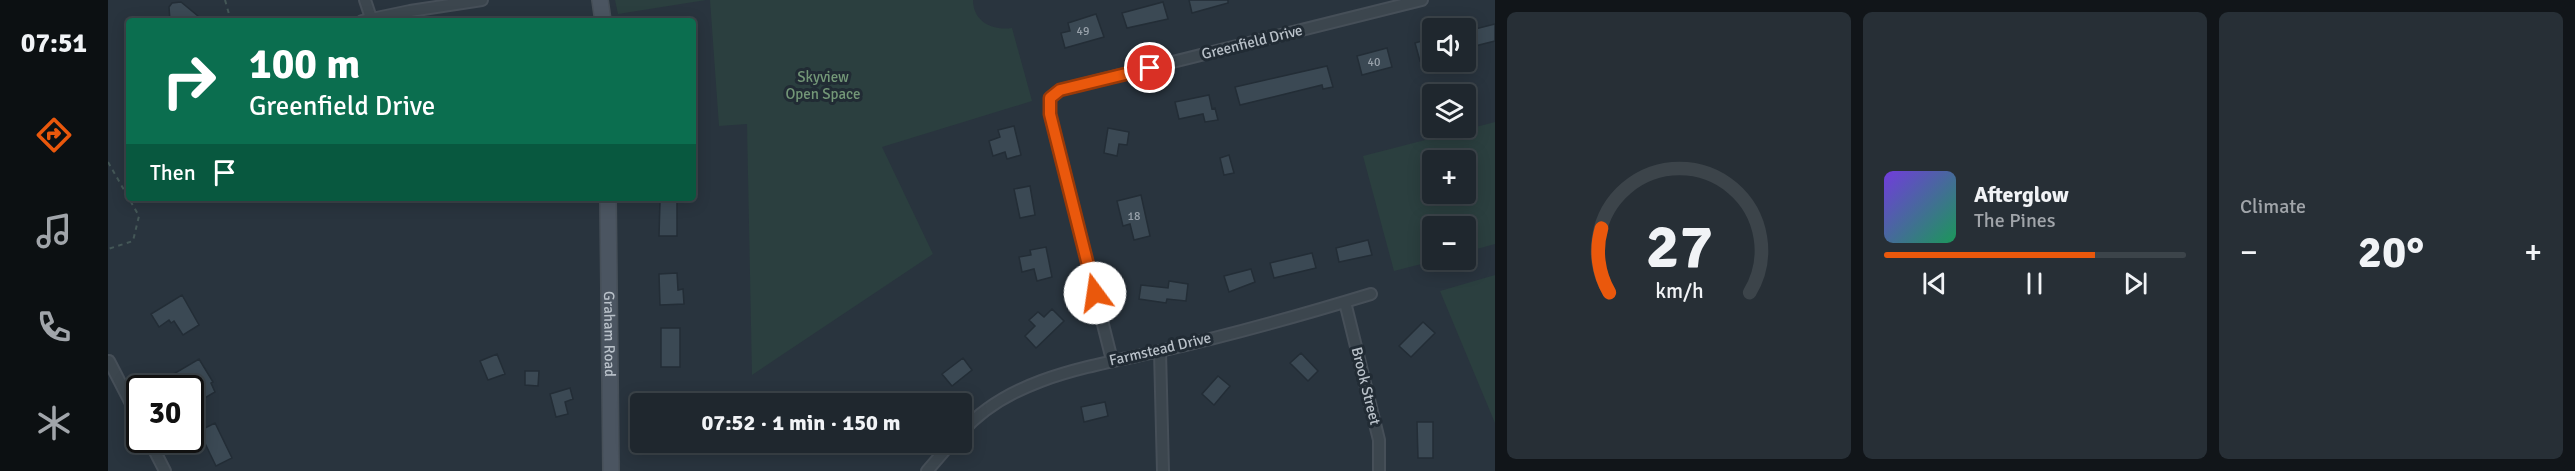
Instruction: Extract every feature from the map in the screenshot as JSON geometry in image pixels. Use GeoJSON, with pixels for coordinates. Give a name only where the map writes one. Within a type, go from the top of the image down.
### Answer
{"type":"FeatureCollection","features":[{"type":"Feature","properties":{"kind":"street"},"geometry":{"type":"LineString","coordinates":[[365,0],[366,18]]}},
{"type":"Feature","properties":{"kind":"street"},"geometry":{"type":"LineString","coordinates":[[378,18],[482,0]]}},
{"type":"Feature","properties":{"kind":"street"},"geometry":{"type":"LineString","coordinates":[[600,0],[603,18]]}},
{"type":"Feature","properties":{"kind":"street","name":"Greenfield Drive"},"geometry":{"type":"LineString","coordinates":[[1112,360],[1050,114],[1050,98],[1060,90],[1422,0]]}},
{"type":"Feature","properties":{"kind":"street","name":"Graham Road"},"geometry":{"type":"LineString","coordinates":[[608,201],[611,471]]}},
{"type":"Feature","properties":{"kind":"street","name":"Farmstead Drive"},"geometry":{"type":"LineString","coordinates":[[972,420],[1002,399],[1030,386],[1112,360],[1160,351],[1371,294]]}},
{"type":"Feature","properties":{"kind":"street","name":"Brook Street"},"geometry":{"type":"LineString","coordinates":[[1345,302],[1379,440],[1379,471]]}},
{"type":"Feature","properties":{"kind":"street"},"geometry":{"type":"LineString","coordinates":[[1160,351],[1163,471]]}},
{"type":"Feature","properties":{"kind":"street"},"geometry":{"type":"LineString","coordinates":[[109,361],[126,394]]}},
{"type":"Feature","properties":{"kind":"street"},"geometry":{"type":"LineString","coordinates":[[156,453],[165,471]]}},
{"type":"Feature","properties":{"kind":"street"},"geometry":{"type":"LineString","coordinates":[[927,471],[943,453]]}},
{"type":"Feature","properties":{"kind":"path"},"geometry":{"type":"LineString","coordinates":[[225,0],[230,18]]}},
{"type":"Feature","properties":{"kind":"path"},"geometry":{"type":"LineString","coordinates":[[108,162],[126,193]]}},
{"type":"Feature","properties":{"kind":"path"},"geometry":{"type":"LineString","coordinates":[[108,249],[133,241],[139,216],[130,201]]}},
{"type":"Feature","properties":{"kind":"green space"},"geometry":{"type":"Polygon","coordinates":[[[615,0],[706,0],[618,14],[615,0]]]}},
{"type":"Feature","properties":{"kind":"green space","name":"Skyview Open Space"},"geometry":{"type":"Polygon","coordinates":[[[710,0],[973,0],[976,14],[985,23],[998,28],[1012,28],[1032,101],[882,147],[933,254],[752,375],[747,124],[719,126],[710,0]]]}},
{"type":"Feature","properties":{"kind":"green space"},"geometry":{"type":"Polygon","coordinates":[[[1495,122],[1495,244],[1476,249],[1476,216],[1422,216],[1422,264],[1394,271],[1363,156],[1433,138],[1476,138],[1476,127],[1495,122]]]}},
{"type":"Feature","properties":{"kind":"green space"},"geometry":{"type":"Polygon","coordinates":[[[1495,275],[1495,423],[1440,291],[1495,275]]]}},
{"type":"Feature","properties":{"kind":"building"},"geometry":{"type":"Polygon","coordinates":[[[1189,0],[1228,0],[1228,3],[1192,13],[1189,0]]]}},
{"type":"Feature","properties":{"kind":"building"},"geometry":{"type":"Polygon","coordinates":[[[181,2],[200,18],[170,18],[169,7],[172,3],[181,2]]]}},
{"type":"Feature","properties":{"kind":"building"},"geometry":{"type":"Polygon","coordinates":[[[1163,2],[1168,19],[1127,28],[1122,13],[1163,2]]]}},
{"type":"Feature","properties":{"kind":"building"},"geometry":{"type":"Polygon","coordinates":[[[1096,14],[1104,37],[1065,48],[1061,33],[1070,31],[1068,23],[1096,14]]]}},
{"type":"Feature","properties":{"kind":"building"},"geometry":{"type":"Polygon","coordinates":[[[1495,24],[1495,41],[1476,46],[1476,29],[1495,24]]]}},
{"type":"Feature","properties":{"kind":"building"},"geometry":{"type":"Polygon","coordinates":[[[1422,41],[1422,60],[1420,61],[1415,43],[1422,41]]]}},
{"type":"Feature","properties":{"kind":"building"},"geometry":{"type":"Polygon","coordinates":[[[1387,48],[1392,67],[1362,75],[1357,56],[1387,48]]]}},
{"type":"Feature","properties":{"kind":"building"},"geometry":{"type":"Polygon","coordinates":[[[1327,66],[1333,87],[1323,89],[1322,85],[1240,105],[1235,87],[1327,66]]]}},
{"type":"Feature","properties":{"kind":"building"},"geometry":{"type":"Polygon","coordinates":[[[1209,95],[1212,109],[1215,108],[1218,120],[1205,122],[1203,114],[1179,119],[1175,102],[1209,95]]]}},
{"type":"Feature","properties":{"kind":"building"},"geometry":{"type":"Polygon","coordinates":[[[1014,126],[1021,155],[1007,159],[1005,152],[993,156],[989,141],[1000,137],[998,130],[1014,126]]]}},
{"type":"Feature","properties":{"kind":"building"},"geometry":{"type":"Polygon","coordinates":[[[1108,128],[1129,132],[1127,145],[1119,144],[1117,156],[1104,153],[1108,128]]]}},
{"type":"Feature","properties":{"kind":"building"},"geometry":{"type":"Polygon","coordinates":[[[1229,155],[1234,173],[1224,175],[1220,158],[1229,155]]]}},
{"type":"Feature","properties":{"kind":"building"},"geometry":{"type":"Polygon","coordinates":[[[1030,186],[1035,215],[1020,218],[1014,189],[1030,186]]]}},
{"type":"Feature","properties":{"kind":"building"},"geometry":{"type":"Polygon","coordinates":[[[1141,195],[1150,236],[1134,240],[1130,224],[1123,226],[1117,201],[1141,195]]]}},
{"type":"Feature","properties":{"kind":"building"},"geometry":{"type":"Polygon","coordinates":[[[660,201],[677,201],[677,236],[659,236],[660,201]]]}},
{"type":"Feature","properties":{"kind":"building"},"geometry":{"type":"Polygon","coordinates":[[[1368,240],[1372,255],[1339,262],[1336,248],[1368,240]]]}},
{"type":"Feature","properties":{"kind":"building"},"geometry":{"type":"Polygon","coordinates":[[[1046,247],[1052,277],[1037,281],[1034,269],[1022,272],[1019,257],[1031,255],[1030,250],[1046,247]]]}},
{"type":"Feature","properties":{"kind":"building"},"geometry":{"type":"Polygon","coordinates":[[[1312,253],[1316,268],[1274,278],[1270,263],[1312,253]]]}},
{"type":"Feature","properties":{"kind":"building"},"geometry":{"type":"Polygon","coordinates":[[[1251,269],[1255,282],[1229,292],[1224,276],[1251,269]]]}},
{"type":"Feature","properties":{"kind":"building"},"geometry":{"type":"Polygon","coordinates":[[[677,273],[678,290],[683,289],[684,304],[660,305],[659,274],[677,273]]]}},
{"type":"Feature","properties":{"kind":"building"},"geometry":{"type":"Polygon","coordinates":[[[1169,281],[1188,284],[1186,301],[1167,299],[1166,303],[1139,299],[1141,285],[1168,288],[1169,281]]]}},
{"type":"Feature","properties":{"kind":"building"},"geometry":{"type":"Polygon","coordinates":[[[182,295],[199,325],[183,335],[174,321],[171,323],[169,320],[159,327],[151,314],[182,295]]]}},
{"type":"Feature","properties":{"kind":"building"},"geometry":{"type":"Polygon","coordinates":[[[1052,309],[1064,321],[1036,348],[1025,336],[1035,326],[1029,320],[1038,312],[1044,317],[1052,309]]]}},
{"type":"Feature","properties":{"kind":"building"},"geometry":{"type":"Polygon","coordinates":[[[1423,322],[1435,333],[1411,357],[1399,346],[1423,322]]]}},
{"type":"Feature","properties":{"kind":"building"},"geometry":{"type":"Polygon","coordinates":[[[661,328],[680,328],[680,367],[661,367],[661,328]]]}},
{"type":"Feature","properties":{"kind":"building"},"geometry":{"type":"Polygon","coordinates":[[[1301,353],[1318,371],[1308,381],[1290,363],[1301,353]]]}},
{"type":"Feature","properties":{"kind":"building"},"geometry":{"type":"Polygon","coordinates":[[[497,354],[505,374],[488,380],[480,361],[497,354]]]}},
{"type":"Feature","properties":{"kind":"building"},"geometry":{"type":"Polygon","coordinates":[[[963,358],[972,370],[952,386],[942,374],[963,358]]]}},
{"type":"Feature","properties":{"kind":"building"},"geometry":{"type":"Polygon","coordinates":[[[199,359],[213,382],[211,383],[215,392],[204,398],[204,375],[172,375],[199,359]]]}},
{"type":"Feature","properties":{"kind":"building"},"geometry":{"type":"Polygon","coordinates":[[[525,371],[539,371],[538,386],[525,385],[525,371]]]}},
{"type":"Feature","properties":{"kind":"building"},"geometry":{"type":"Polygon","coordinates":[[[1218,376],[1230,386],[1214,405],[1202,394],[1218,376]]]}},
{"type":"Feature","properties":{"kind":"building"},"geometry":{"type":"Polygon","coordinates":[[[570,388],[573,399],[565,402],[568,414],[556,417],[550,394],[570,388]]]}},
{"type":"Feature","properties":{"kind":"building"},"geometry":{"type":"Polygon","coordinates":[[[1105,402],[1108,416],[1084,422],[1081,407],[1105,402]]]}},
{"type":"Feature","properties":{"kind":"building"},"geometry":{"type":"Polygon","coordinates":[[[1417,422],[1433,422],[1433,458],[1418,458],[1417,422]]]}},
{"type":"Feature","properties":{"kind":"building"},"geometry":{"type":"Polygon","coordinates":[[[215,423],[232,458],[216,466],[204,441],[204,428],[215,423]]]}},
{"type":"Feature","properties":{"kind":"route"},"geometry":{"type":"LineString","coordinates":[[1095,293],[1050,114],[1050,98],[1060,90],[1150,68]]}}]}
